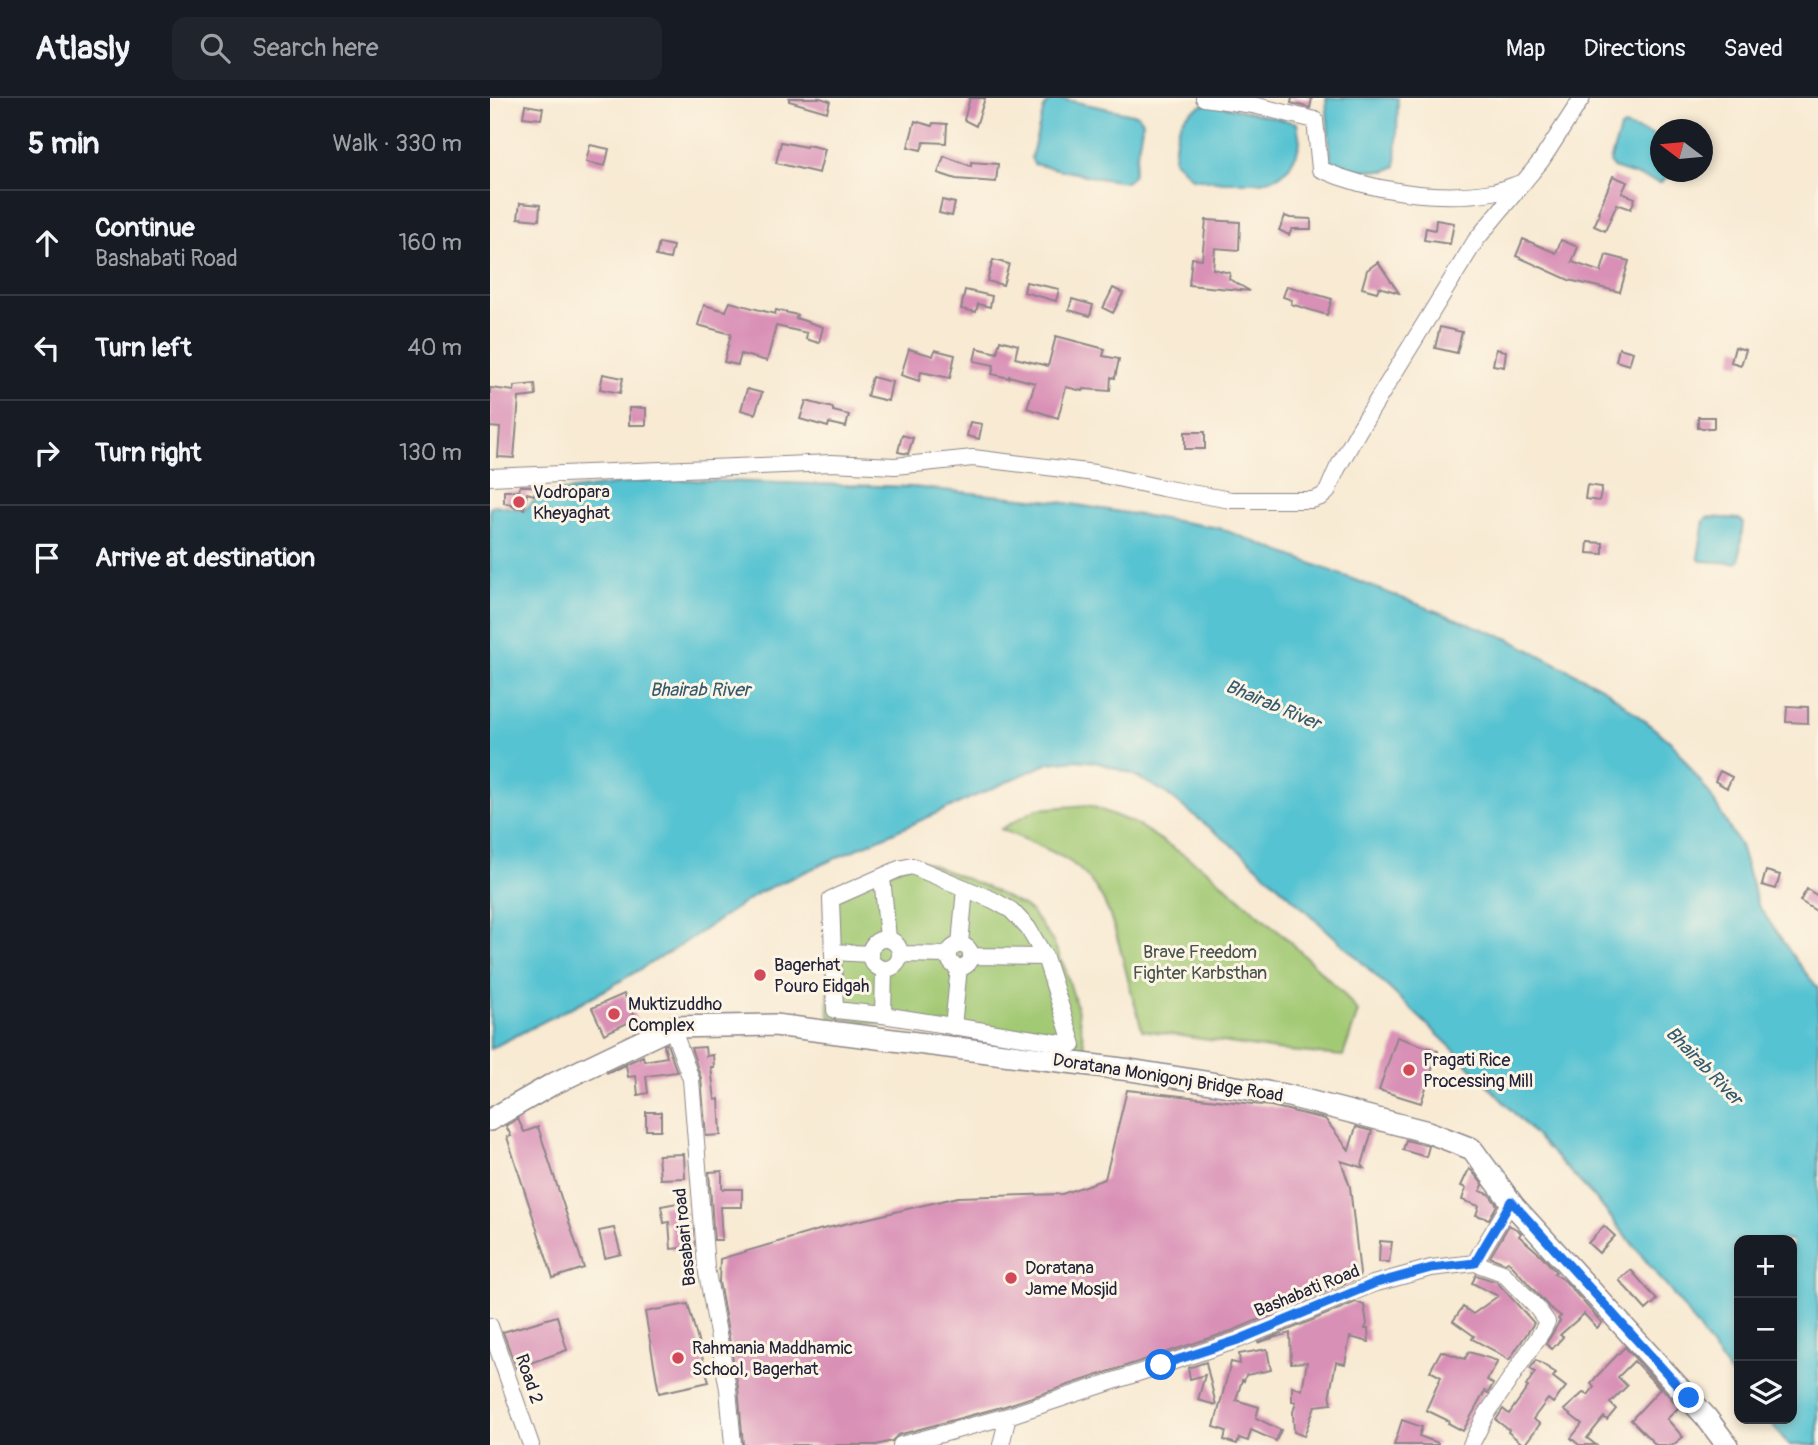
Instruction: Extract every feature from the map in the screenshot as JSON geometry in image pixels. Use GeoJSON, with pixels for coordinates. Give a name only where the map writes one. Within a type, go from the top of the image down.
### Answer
{"type":"FeatureCollection","features":[{"type":"Feature","properties":{"kind":"main road","name":"Doratana Monigonj Bridge Road"},"geometry":{"type":"LineString","coordinates":[[490,1119],[551,1085],[673,1027],[775,1026],[1130,1070],[1285,1095],[1428,1132],[1472,1149],[1511,1201],[1706,1417],[1727,1445]]}},
{"type":"Feature","properties":{"kind":"street"},"geometry":{"type":"LineString","coordinates":[[1204,98],[1253,105],[1315,120],[1320,169],[1342,179],[1375,187],[1449,197],[1495,192],[1525,181]]}},
{"type":"Feature","properties":{"kind":"street"},"geometry":{"type":"LineString","coordinates":[[490,477],[831,463],[895,466],[973,458],[1095,473],[1231,500],[1312,500],[1321,497],[1327,492],[1359,430],[1476,240],[1541,161],[1582,98]]}},
{"type":"Feature","properties":{"kind":"street"},"geometry":{"type":"LineString","coordinates":[[912,866],[1011,910],[1028,928],[1045,957],[1073,1045],[835,1010],[831,899],[882,877],[912,866]]}},
{"type":"Feature","properties":{"kind":"street"},"geometry":{"type":"LineString","coordinates":[[882,877],[888,938]]}},
{"type":"Feature","properties":{"kind":"street"},"geometry":{"type":"LineString","coordinates":[[953,1027],[965,888]]}},
{"type":"Feature","properties":{"kind":"street"},"geometry":{"type":"LineString","coordinates":[[882,938],[888,938],[897,943],[901,954],[897,964],[884,969],[873,964],[870,954],[873,944],[882,938]]}},
{"type":"Feature","properties":{"kind":"street"},"geometry":{"type":"LineString","coordinates":[[833,952],[870,954]]}},
{"type":"Feature","properties":{"kind":"street"},"geometry":{"type":"LineString","coordinates":[[901,954],[1045,957]]}},
{"type":"Feature","properties":{"kind":"street"},"geometry":{"type":"LineString","coordinates":[[883,1015],[884,969]]}},
{"type":"Feature","properties":{"kind":"street","name":"Basabari road"},"geometry":{"type":"LineString","coordinates":[[673,1027],[691,1079],[706,1267],[728,1389],[733,1445]]}},
{"type":"Feature","properties":{"kind":"street"},"geometry":{"type":"LineString","coordinates":[[1475,1263],[1511,1201]]}},
{"type":"Feature","properties":{"kind":"street","name":"Bashabati Road"},"geometry":{"type":"LineString","coordinates":[[901,1445],[1008,1416],[1238,1340],[1373,1284],[1431,1268],[1475,1263],[1503,1273],[1547,1322],[1486,1415],[1471,1445]]}},
{"type":"Feature","properties":{"kind":"street","name":"Road 2"},"geometry":{"type":"LineString","coordinates":[[490,1326],[531,1445]]}},
{"type":"Feature","properties":{"kind":"street"},"geometry":{"type":"LineString","coordinates":[[1001,1445],[1008,1416]]}},
{"type":"Feature","properties":{"kind":"green space","name":"Brave Freedom Fighter Karbsthan"},"geometry":{"type":"Polygon","coordinates":[[[1089,805],[1136,824],[1207,870],[1285,937],[1342,992],[1358,1012],[1343,1056],[1276,1050],[1142,1030],[1115,931],[1102,898],[1092,883],[1080,869],[1064,858],[1001,829],[1037,809],[1089,805]]]}},
{"type":"Feature","properties":{"kind":"green space"},"geometry":{"type":"Polygon","coordinates":[[[920,860],[986,887],[1032,913],[1053,942],[1065,968],[1086,1053],[829,1017],[826,897],[920,860]]]}},
{"type":"Feature","properties":{"kind":"water"},"geometry":{"type":"Polygon","coordinates":[[[1057,98],[1138,115],[1143,121],[1133,176],[1126,182],[1034,164],[1031,158],[1044,108],[1049,101],[1057,98]]]}},
{"type":"Feature","properties":{"kind":"water"},"geometry":{"type":"Polygon","coordinates":[[[1326,98],[1398,98],[1396,166],[1386,171],[1335,168],[1331,162],[1326,98]]]}},
{"type":"Feature","properties":{"kind":"water"},"geometry":{"type":"Polygon","coordinates":[[[1209,103],[1297,123],[1300,142],[1289,167],[1279,176],[1261,182],[1224,182],[1192,178],[1174,160],[1178,131],[1190,112],[1209,103]]]}},
{"type":"Feature","properties":{"kind":"water"},"geometry":{"type":"Polygon","coordinates":[[[1624,126],[1650,134],[1650,180],[1613,168],[1610,162],[1620,129],[1624,126]]]}},
{"type":"Feature","properties":{"kind":"water","name":"Bhairab River"},"geometry":{"type":"Polygon","coordinates":[[[659,479],[912,487],[1053,501],[1219,528],[1509,639],[1605,689],[1672,743],[1709,793],[1740,846],[1758,905],[1818,988],[1818,1445],[1789,1445],[1771,1424],[1797,1424],[1797,1235],[1734,1235],[1734,1379],[1680,1303],[1596,1199],[1455,1051],[1247,857],[1163,791],[1130,773],[1096,762],[1076,760],[1049,763],[760,892],[681,945],[605,990],[490,1049],[490,508],[495,505],[524,510],[542,494],[659,479]]]}},
{"type":"Feature","properties":{"kind":"water"},"geometry":{"type":"Polygon","coordinates":[[[1707,517],[1739,519],[1743,522],[1739,561],[1701,561],[1698,558],[1707,517]]]}},
{"type":"Feature","properties":{"kind":"building"},"geometry":{"type":"Polygon","coordinates":[[[789,98],[820,98],[830,101],[827,112],[789,101],[789,98]]]}},
{"type":"Feature","properties":{"kind":"building"},"geometry":{"type":"Polygon","coordinates":[[[970,98],[985,98],[976,126],[964,120],[970,98]]]}},
{"type":"Feature","properties":{"kind":"building"},"geometry":{"type":"Polygon","coordinates":[[[1292,98],[1312,98],[1310,108],[1291,103],[1292,98]]]}},
{"type":"Feature","properties":{"kind":"building"},"geometry":{"type":"Polygon","coordinates":[[[525,105],[543,108],[541,119],[523,117],[525,105]]]}},
{"type":"Feature","properties":{"kind":"building"},"geometry":{"type":"Polygon","coordinates":[[[915,121],[932,126],[933,123],[947,124],[946,143],[924,142],[921,150],[908,147],[915,121]]]}},
{"type":"Feature","properties":{"kind":"building"},"geometry":{"type":"Polygon","coordinates":[[[781,142],[825,149],[819,173],[776,163],[781,142]]]}},
{"type":"Feature","properties":{"kind":"building"},"geometry":{"type":"Polygon","coordinates":[[[590,145],[609,149],[605,166],[586,162],[590,145]]]}},
{"type":"Feature","properties":{"kind":"building"},"geometry":{"type":"Polygon","coordinates":[[[944,156],[971,166],[971,162],[998,164],[996,182],[956,179],[938,173],[944,156]]]}},
{"type":"Feature","properties":{"kind":"building"},"geometry":{"type":"Polygon","coordinates":[[[1613,176],[1627,182],[1622,193],[1635,198],[1631,209],[1617,204],[1605,231],[1594,226],[1613,176]]]}},
{"type":"Feature","properties":{"kind":"building"},"geometry":{"type":"Polygon","coordinates":[[[942,200],[955,203],[952,216],[939,213],[942,200]]]}},
{"type":"Feature","properties":{"kind":"building"},"geometry":{"type":"Polygon","coordinates":[[[520,203],[540,205],[539,220],[518,218],[520,203]]]}},
{"type":"Feature","properties":{"kind":"building"},"geometry":{"type":"Polygon","coordinates":[[[1285,216],[1311,219],[1311,229],[1292,229],[1289,235],[1279,230],[1285,216]]]}},
{"type":"Feature","properties":{"kind":"building"},"geometry":{"type":"Polygon","coordinates":[[[1206,220],[1240,222],[1239,250],[1215,248],[1213,269],[1230,273],[1229,279],[1250,291],[1189,285],[1192,258],[1202,259],[1206,220]]]}},
{"type":"Feature","properties":{"kind":"building"},"geometry":{"type":"Polygon","coordinates":[[[1436,220],[1454,223],[1450,244],[1424,240],[1426,228],[1435,230],[1436,220]]]}},
{"type":"Feature","properties":{"kind":"building"},"geometry":{"type":"Polygon","coordinates":[[[1523,239],[1556,253],[1561,240],[1578,247],[1572,262],[1601,272],[1606,255],[1629,261],[1620,292],[1569,280],[1516,256],[1523,239]]]}},
{"type":"Feature","properties":{"kind":"building"},"geometry":{"type":"Polygon","coordinates":[[[659,243],[673,246],[670,259],[656,256],[659,243]]]}},
{"type":"Feature","properties":{"kind":"building"},"geometry":{"type":"Polygon","coordinates":[[[993,260],[1009,264],[1003,285],[987,281],[993,260]]]}},
{"type":"Feature","properties":{"kind":"building"},"geometry":{"type":"Polygon","coordinates":[[[1378,262],[1399,293],[1379,287],[1377,292],[1362,288],[1367,270],[1378,262]]]}},
{"type":"Feature","properties":{"kind":"building"},"geometry":{"type":"Polygon","coordinates":[[[1026,282],[1059,289],[1056,301],[1024,292],[1026,282]]]}},
{"type":"Feature","properties":{"kind":"building"},"geometry":{"type":"Polygon","coordinates":[[[1287,286],[1332,299],[1327,315],[1291,304],[1292,300],[1283,297],[1287,286]]]}},
{"type":"Feature","properties":{"kind":"building"},"geometry":{"type":"Polygon","coordinates":[[[1113,288],[1123,293],[1113,313],[1103,308],[1113,288]]]}},
{"type":"Feature","properties":{"kind":"building"},"geometry":{"type":"Polygon","coordinates":[[[965,290],[992,296],[990,307],[978,304],[976,312],[961,309],[965,290]]]}},
{"type":"Feature","properties":{"kind":"building"},"geometry":{"type":"Polygon","coordinates":[[[1072,299],[1093,305],[1090,316],[1069,310],[1072,299]]]}},
{"type":"Feature","properties":{"kind":"building"},"geometry":{"type":"Polygon","coordinates":[[[730,302],[775,314],[776,310],[797,315],[796,318],[823,327],[819,343],[806,339],[807,333],[776,326],[767,361],[741,354],[738,365],[724,362],[731,334],[698,325],[704,305],[726,311],[730,302]]]}},
{"type":"Feature","properties":{"kind":"building"},"geometry":{"type":"Polygon","coordinates":[[[1440,327],[1462,332],[1457,353],[1435,348],[1440,327]]]}},
{"type":"Feature","properties":{"kind":"building"},"geometry":{"type":"Polygon","coordinates":[[[1056,336],[1105,349],[1103,356],[1119,359],[1115,378],[1111,377],[1110,391],[1083,391],[1066,387],[1058,418],[1027,408],[1035,383],[992,374],[994,365],[974,361],[977,348],[997,353],[1000,340],[1018,345],[1015,358],[1048,366],[1056,336]]]}},
{"type":"Feature","properties":{"kind":"building"},"geometry":{"type":"Polygon","coordinates":[[[1735,347],[1746,350],[1741,365],[1731,362],[1735,347]]]}},
{"type":"Feature","properties":{"kind":"building"},"geometry":{"type":"Polygon","coordinates":[[[1619,348],[1633,352],[1629,365],[1616,361],[1619,348]]]}},
{"type":"Feature","properties":{"kind":"building"},"geometry":{"type":"Polygon","coordinates":[[[909,349],[933,356],[935,350],[955,355],[950,378],[921,372],[919,381],[901,375],[909,349]]]}},
{"type":"Feature","properties":{"kind":"building"},"geometry":{"type":"Polygon","coordinates":[[[1496,349],[1506,351],[1504,367],[1493,365],[1496,349]]]}},
{"type":"Feature","properties":{"kind":"building"},"geometry":{"type":"Polygon","coordinates":[[[603,374],[623,378],[620,393],[600,389],[603,374]]]}},
{"type":"Feature","properties":{"kind":"building"},"geometry":{"type":"Polygon","coordinates":[[[872,377],[892,382],[888,401],[867,396],[872,377]]]}},
{"type":"Feature","properties":{"kind":"building"},"geometry":{"type":"Polygon","coordinates":[[[535,384],[536,396],[519,398],[514,458],[498,457],[500,428],[490,427],[490,388],[514,391],[515,386],[535,384]]]}},
{"type":"Feature","properties":{"kind":"building"},"geometry":{"type":"Polygon","coordinates":[[[747,389],[762,393],[755,414],[741,410],[747,389]]]}},
{"type":"Feature","properties":{"kind":"building"},"geometry":{"type":"Polygon","coordinates":[[[806,401],[849,415],[846,427],[829,423],[828,427],[800,419],[806,401]]]}},
{"type":"Feature","properties":{"kind":"building"},"geometry":{"type":"Polygon","coordinates":[[[629,408],[646,408],[646,425],[629,425],[629,408]]]}},
{"type":"Feature","properties":{"kind":"building"},"geometry":{"type":"Polygon","coordinates":[[[1698,417],[1714,417],[1714,428],[1698,428],[1698,417]]]}},
{"type":"Feature","properties":{"kind":"building"},"geometry":{"type":"Polygon","coordinates":[[[970,422],[982,424],[979,439],[967,436],[970,422]]]}},
{"type":"Feature","properties":{"kind":"building"},"geometry":{"type":"Polygon","coordinates":[[[1185,432],[1205,432],[1205,449],[1185,449],[1185,432]]]}},
{"type":"Feature","properties":{"kind":"building"},"geometry":{"type":"Polygon","coordinates":[[[902,435],[913,438],[908,454],[898,452],[902,435]]]}},
{"type":"Feature","properties":{"kind":"building"},"geometry":{"type":"Polygon","coordinates":[[[1587,485],[1602,487],[1599,501],[1585,499],[1587,485]]]}},
{"type":"Feature","properties":{"kind":"building"},"geometry":{"type":"Polygon","coordinates":[[[520,486],[537,486],[534,495],[527,493],[524,509],[504,503],[504,491],[519,491],[520,486]]]}},
{"type":"Feature","properties":{"kind":"building"},"geometry":{"type":"Polygon","coordinates":[[[1588,542],[1603,543],[1603,554],[1587,553],[1588,542]]]}},
{"type":"Feature","properties":{"kind":"building"},"geometry":{"type":"Polygon","coordinates":[[[1787,706],[1808,707],[1808,723],[1786,722],[1787,706]]]}},
{"type":"Feature","properties":{"kind":"building"},"geometry":{"type":"Polygon","coordinates":[[[1720,771],[1732,777],[1727,788],[1715,781],[1720,771]]]}},
{"type":"Feature","properties":{"kind":"building"},"geometry":{"type":"Polygon","coordinates":[[[1766,871],[1780,875],[1776,889],[1762,885],[1766,871]]]}},
{"type":"Feature","properties":{"kind":"building"},"geometry":{"type":"Polygon","coordinates":[[[1807,889],[1818,896],[1818,912],[1800,901],[1807,889]]]}},
{"type":"Feature","properties":{"kind":"building","name":"Muktizuddho Complex"},"geometry":{"type":"Polygon","coordinates":[[[624,994],[636,1019],[604,1034],[592,1008],[624,994]]]}},
{"type":"Feature","properties":{"kind":"building","name":"Pragati Rice Processing Mill"},"geometry":{"type":"Polygon","coordinates":[[[1397,1037],[1438,1051],[1421,1103],[1379,1090],[1397,1037]]]}},
{"type":"Feature","properties":{"kind":"building"},"geometry":{"type":"Polygon","coordinates":[[[667,1044],[677,1072],[646,1076],[648,1093],[638,1095],[636,1076],[628,1077],[626,1065],[606,1073],[643,1056],[644,1061],[667,1057],[664,1045],[667,1044]]]}},
{"type":"Feature","properties":{"kind":"building"},"geometry":{"type":"Polygon","coordinates":[[[705,1047],[706,1056],[713,1055],[714,1067],[711,1067],[715,1100],[719,1099],[721,1135],[706,1136],[701,1078],[691,1048],[705,1047]]]}},
{"type":"Feature","properties":{"kind":"building"},"geometry":{"type":"Polygon","coordinates":[[[1127,1090],[1271,1106],[1325,1119],[1349,1150],[1356,1127],[1372,1131],[1362,1165],[1364,1168],[1341,1161],[1350,1187],[1360,1274],[1358,1278],[1234,1330],[1005,1406],[898,1435],[892,1441],[876,1445],[743,1445],[738,1387],[719,1282],[720,1259],[819,1230],[958,1197],[1062,1194],[1105,1179],[1127,1090]]]}},
{"type":"Feature","properties":{"kind":"building"},"geometry":{"type":"Polygon","coordinates":[[[646,1112],[661,1112],[661,1130],[646,1130],[646,1112]]]}},
{"type":"Feature","properties":{"kind":"building"},"geometry":{"type":"Polygon","coordinates":[[[518,1119],[524,1132],[538,1127],[584,1268],[553,1278],[507,1137],[511,1136],[506,1126],[518,1119]]]}},
{"type":"Feature","properties":{"kind":"building"},"geometry":{"type":"Polygon","coordinates":[[[1406,1140],[1429,1146],[1426,1157],[1403,1150],[1406,1140]]]}},
{"type":"Feature","properties":{"kind":"building"},"geometry":{"type":"Polygon","coordinates":[[[684,1154],[685,1178],[660,1179],[658,1155],[684,1154]]]}},
{"type":"Feature","properties":{"kind":"building"},"geometry":{"type":"Polygon","coordinates":[[[1469,1169],[1483,1185],[1480,1191],[1489,1194],[1497,1205],[1489,1219],[1476,1215],[1479,1206],[1462,1200],[1466,1188],[1461,1186],[1469,1169]]]}},
{"type":"Feature","properties":{"kind":"building"},"geometry":{"type":"Polygon","coordinates":[[[722,1171],[722,1189],[742,1189],[742,1207],[720,1207],[722,1240],[714,1240],[709,1172],[722,1171]]]}},
{"type":"Feature","properties":{"kind":"building"},"geometry":{"type":"Polygon","coordinates":[[[683,1202],[691,1247],[671,1249],[669,1222],[664,1223],[661,1206],[683,1202]]]}},
{"type":"Feature","properties":{"kind":"building"},"geometry":{"type":"Polygon","coordinates":[[[1509,1225],[1521,1233],[1519,1236],[1542,1256],[1556,1272],[1554,1273],[1565,1281],[1602,1323],[1597,1328],[1584,1314],[1560,1335],[1563,1337],[1552,1349],[1546,1344],[1561,1316],[1549,1307],[1508,1261],[1505,1263],[1490,1257],[1509,1225]]]}},
{"type":"Feature","properties":{"kind":"building"},"geometry":{"type":"Polygon","coordinates":[[[1604,1226],[1615,1236],[1599,1253],[1588,1243],[1604,1226]]]}},
{"type":"Feature","properties":{"kind":"building"},"geometry":{"type":"Polygon","coordinates":[[[614,1228],[621,1254],[605,1258],[599,1231],[614,1228]]]}},
{"type":"Feature","properties":{"kind":"building"},"geometry":{"type":"Polygon","coordinates":[[[1380,1241],[1392,1242],[1389,1262],[1379,1262],[1380,1241]]]}},
{"type":"Feature","properties":{"kind":"building"},"geometry":{"type":"Polygon","coordinates":[[[1631,1270],[1657,1300],[1646,1310],[1619,1280],[1631,1270]]]}},
{"type":"Feature","properties":{"kind":"building"},"geometry":{"type":"Polygon","coordinates":[[[1476,1275],[1497,1282],[1534,1323],[1509,1360],[1472,1339],[1474,1336],[1453,1321],[1463,1307],[1473,1314],[1498,1296],[1472,1283],[1476,1275]]]}},
{"type":"Feature","properties":{"kind":"building"},"geometry":{"type":"Polygon","coordinates":[[[1356,1302],[1364,1305],[1367,1324],[1365,1329],[1368,1329],[1369,1342],[1350,1337],[1345,1364],[1336,1362],[1330,1393],[1332,1404],[1315,1406],[1304,1436],[1294,1432],[1293,1412],[1296,1402],[1292,1401],[1292,1386],[1302,1390],[1307,1362],[1291,1363],[1290,1333],[1257,1343],[1356,1302]]]}},
{"type":"Feature","properties":{"kind":"building"},"geometry":{"type":"Polygon","coordinates":[[[688,1304],[709,1382],[659,1393],[645,1312],[688,1304]]]}},
{"type":"Feature","properties":{"kind":"building"},"geometry":{"type":"Polygon","coordinates":[[[557,1316],[567,1350],[516,1368],[503,1332],[557,1316]]]}},
{"type":"Feature","properties":{"kind":"building"},"geometry":{"type":"Polygon","coordinates":[[[1625,1347],[1679,1407],[1667,1419],[1683,1437],[1673,1445],[1656,1445],[1631,1420],[1660,1389],[1634,1361],[1618,1377],[1627,1386],[1610,1403],[1616,1409],[1607,1420],[1604,1417],[1587,1438],[1596,1445],[1579,1445],[1571,1438],[1582,1424],[1564,1410],[1584,1392],[1588,1395],[1594,1387],[1591,1384],[1596,1377],[1625,1347]]]}},
{"type":"Feature","properties":{"kind":"building"},"geometry":{"type":"Polygon","coordinates":[[[1267,1349],[1271,1370],[1246,1375],[1236,1400],[1259,1407],[1256,1418],[1281,1430],[1276,1441],[1251,1430],[1248,1441],[1239,1438],[1237,1444],[1224,1440],[1226,1431],[1214,1427],[1231,1362],[1240,1364],[1239,1354],[1267,1349]]]}},
{"type":"Feature","properties":{"kind":"building"},"geometry":{"type":"Polygon","coordinates":[[[1441,1351],[1465,1359],[1469,1352],[1498,1361],[1487,1380],[1493,1384],[1488,1393],[1485,1391],[1463,1431],[1426,1410],[1441,1377],[1430,1371],[1441,1351]]]}},
{"type":"Feature","properties":{"kind":"building"},"geometry":{"type":"Polygon","coordinates":[[[1536,1360],[1556,1373],[1553,1377],[1566,1387],[1553,1403],[1548,1399],[1533,1419],[1540,1424],[1524,1445],[1496,1420],[1503,1409],[1509,1414],[1528,1387],[1526,1386],[1535,1372],[1530,1369],[1536,1360]]]}},
{"type":"Feature","properties":{"kind":"building"},"geometry":{"type":"Polygon","coordinates":[[[1206,1362],[1216,1405],[1198,1400],[1205,1375],[1190,1379],[1188,1368],[1206,1362]]]}},
{"type":"Feature","properties":{"kind":"building"},"geometry":{"type":"Polygon","coordinates":[[[1402,1420],[1422,1427],[1419,1436],[1438,1445],[1394,1445],[1402,1420]]]}},
{"type":"Feature","properties":{"kind":"place","name":"Vodropara Kheyaghat"},"geometry":{"type":"Point","coordinates":[519,502]}},
{"type":"Feature","properties":{"kind":"place","name":"Bagerhat Pouro Eidgah"},"geometry":{"type":"Point","coordinates":[760,975]}},
{"type":"Feature","properties":{"kind":"place","name":"Muktizuddho Complex"},"geometry":{"type":"Point","coordinates":[614,1014]}},
{"type":"Feature","properties":{"kind":"place","name":"Pragati Rice Processing Mill"},"geometry":{"type":"Point","coordinates":[1409,1070]}},
{"type":"Feature","properties":{"kind":"place","name":"Doratana Jame Mosjid"},"geometry":{"type":"Point","coordinates":[1011,1278]}},
{"type":"Feature","properties":{"kind":"place","name":"Rahmania Maddhamic School, Bagerhat"},"geometry":{"type":"Point","coordinates":[678,1358]}},
{"type":"Feature","properties":{"kind":"route"},"geometry":{"type":"LineString","coordinates":[[1161,1365],[1238,1340],[1373,1284],[1431,1268],[1475,1263],[1511,1201],[1689,1398]]}}]}
